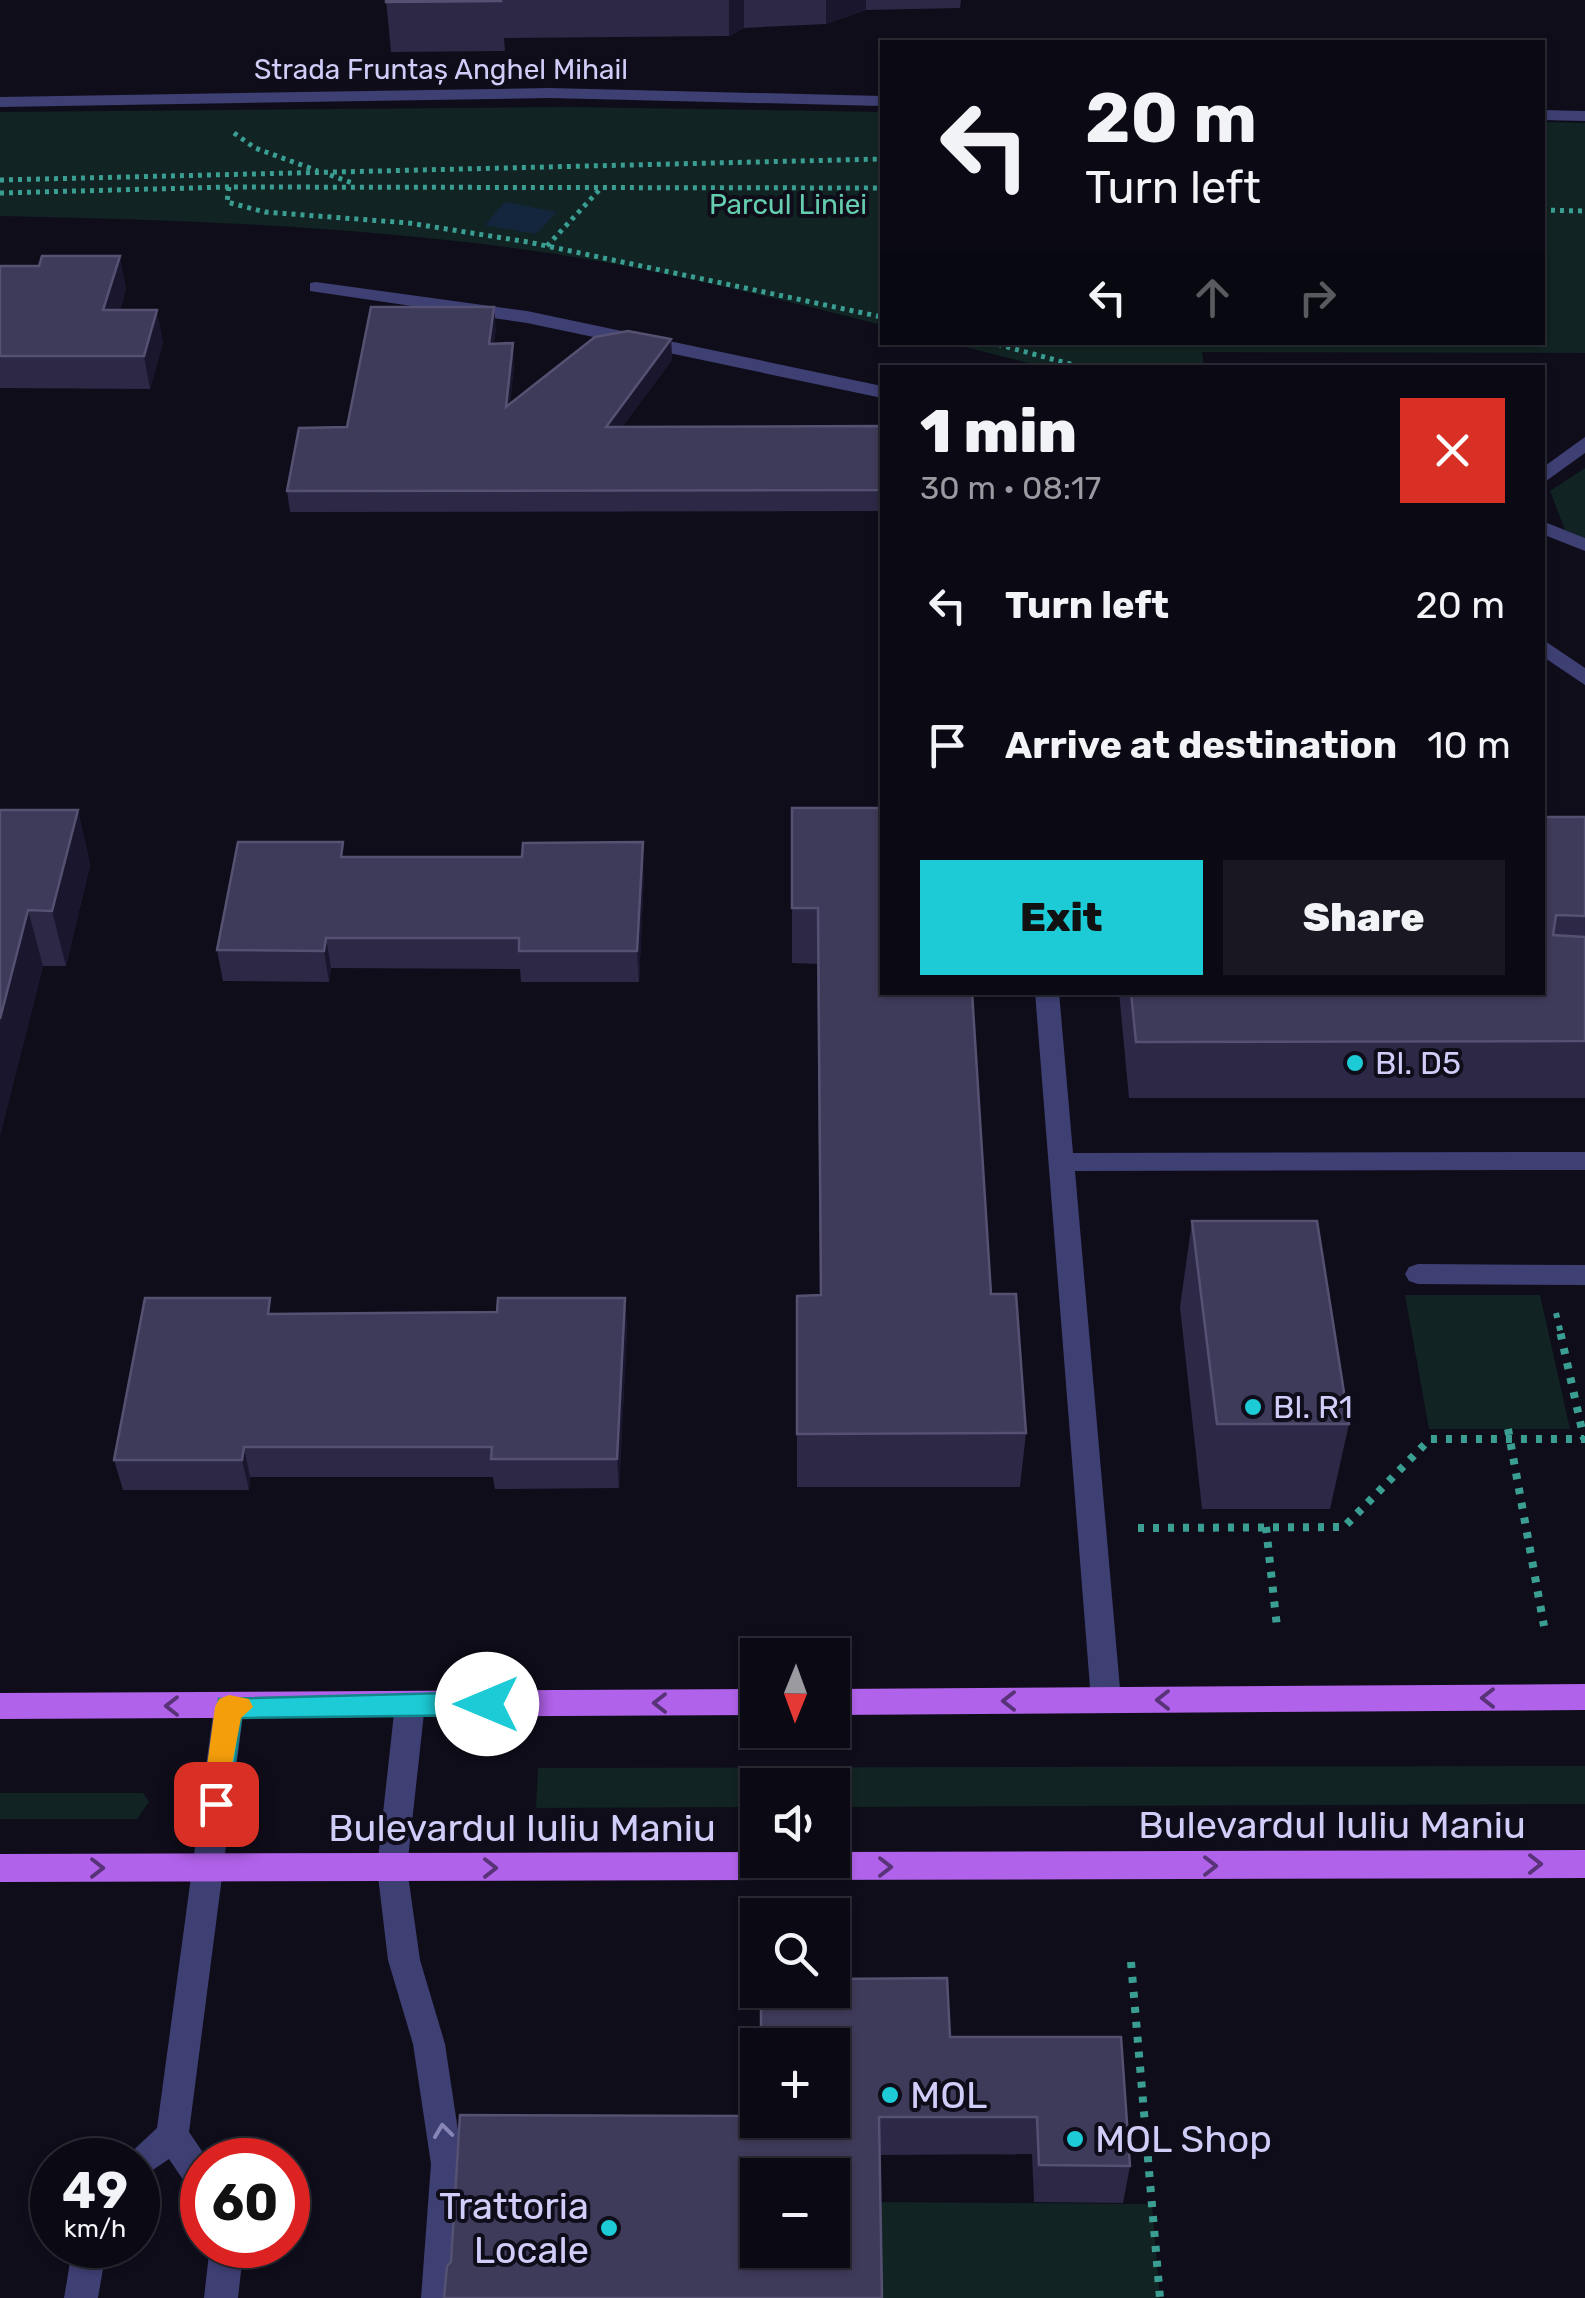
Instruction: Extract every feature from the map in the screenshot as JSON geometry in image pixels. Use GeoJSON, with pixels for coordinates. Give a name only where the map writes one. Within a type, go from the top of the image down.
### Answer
{"type":"FeatureCollection","features":[{"type":"Feature","properties":{"kind":"main road"},"geometry":{"type":"LineString","coordinates":[[850,1702],[1585,1697]]}},
{"type":"Feature","properties":{"kind":"main road"},"geometry":{"type":"LineString","coordinates":[[0,1706],[740,1702]]}},
{"type":"Feature","properties":{"kind":"main road","name":"Bulevardul Iuliu Maniu"},"geometry":{"type":"LineString","coordinates":[[0,1868],[1585,1864]]}},
{"type":"Feature","properties":{"kind":"street","name":"Strada Fruntaș Anghel Mihail"},"geometry":{"type":"LineString","coordinates":[[0,102],[549,93],[880,102]]}},
{"type":"Feature","properties":{"kind":"street"},"geometry":{"type":"LineString","coordinates":[[1545,116],[1585,116]]}},
{"type":"Feature","properties":{"kind":"street"},"geometry":{"type":"LineString","coordinates":[[316,288],[527,317],[880,392]]}},
{"type":"Feature","properties":{"kind":"street"},"geometry":{"type":"LineString","coordinates":[[1545,476],[1585,444]]}},
{"type":"Feature","properties":{"kind":"street"},"geometry":{"type":"LineString","coordinates":[[1545,529],[1585,546]]}},
{"type":"Feature","properties":{"kind":"street"},"geometry":{"type":"LineString","coordinates":[[1545,647],[1585,678]]}},
{"type":"Feature","properties":{"kind":"street"},"geometry":{"type":"LineString","coordinates":[[1047,995],[1106,1700]]}},
{"type":"Feature","properties":{"kind":"street"},"geometry":{"type":"LineString","coordinates":[[1061,1162],[1585,1160]]}},
{"type":"Feature","properties":{"kind":"street"},"geometry":{"type":"LineString","coordinates":[[1418,1274],[1585,1275]]}},
{"type":"Feature","properties":{"kind":"street"},"geometry":{"type":"LineString","coordinates":[[410,1704],[392,1868],[404,1960],[429,2044],[447,2164],[438,2298]]}},
{"type":"Feature","properties":{"kind":"street"},"geometry":{"type":"LineString","coordinates":[[180,2147],[172,2136],[229,1707]]}},
{"type":"Feature","properties":{"kind":"street"},"geometry":{"type":"LineString","coordinates":[[160,2146],[172,2136]]}},
{"type":"Feature","properties":{"kind":"street"},"geometry":{"type":"LineString","coordinates":[[81,2298],[86,2268]]}},
{"type":"Feature","properties":{"kind":"street"},"geometry":{"type":"LineString","coordinates":[[221,2298],[224,2268]]}},
{"type":"Feature","properties":{"kind":"path"},"geometry":{"type":"LineString","coordinates":[[234,98],[231,127],[242,141],[363,187]]}},
{"type":"Feature","properties":{"kind":"path"},"geometry":{"type":"LineString","coordinates":[[0,180],[880,159]]}},
{"type":"Feature","properties":{"kind":"path"},"geometry":{"type":"LineString","coordinates":[[228,187],[227,202],[252,212],[400,221],[546,247],[880,317]]}},
{"type":"Feature","properties":{"kind":"path"},"geometry":{"type":"LineString","coordinates":[[0,193],[228,187],[880,188]]}},
{"type":"Feature","properties":{"kind":"path"},"geometry":{"type":"LineString","coordinates":[[546,247],[602,187]]}},
{"type":"Feature","properties":{"kind":"path"},"geometry":{"type":"LineString","coordinates":[[1545,210],[1585,212]]}},
{"type":"Feature","properties":{"kind":"path"},"geometry":{"type":"LineString","coordinates":[[1000,345],[1074,365]]}},
{"type":"Feature","properties":{"kind":"path"},"geometry":{"type":"LineString","coordinates":[[1092,1528],[1344,1528],[1430,1438],[1509,1434],[1584,1439],[1548,1274]]}},
{"type":"Feature","properties":{"kind":"path"},"geometry":{"type":"LineString","coordinates":[[1509,1434],[1544,1626]]}},
{"type":"Feature","properties":{"kind":"path"},"geometry":{"type":"LineString","coordinates":[[1266,1527],[1277,1627]]}},
{"type":"Feature","properties":{"kind":"path"},"geometry":{"type":"LineString","coordinates":[[1131,1962],[1160,2298]]}},
{"type":"Feature","properties":{"kind":"green space","name":"Parcul Liniei"},"geometry":{"type":"Polygon","coordinates":[[[570,107],[880,112],[880,325],[638,268],[486,244],[278,226],[0,216],[0,112],[570,107]]]}},
{"type":"Feature","properties":{"kind":"green space"},"geometry":{"type":"Polygon","coordinates":[[[1545,122],[1585,123],[1585,353],[1202,352],[1204,365],[1035,365],[958,345],[1545,345],[1545,122]]]}},
{"type":"Feature","properties":{"kind":"green space"},"geometry":{"type":"Polygon","coordinates":[[[1585,468],[1585,538],[1565,530],[1550,491],[1585,468]]]}},
{"type":"Feature","properties":{"kind":"green space"},"geometry":{"type":"Polygon","coordinates":[[[1405,1295],[1540,1295],[1570,1429],[1429,1429],[1405,1295]]]}},
{"type":"Feature","properties":{"kind":"green space"},"geometry":{"type":"Polygon","coordinates":[[[1585,1766],[1585,1804],[850,1807],[850,1768],[740,1768],[740,1807],[536,1808],[538,1768],[1585,1766]]]}},
{"type":"Feature","properties":{"kind":"green space"},"geometry":{"type":"Polygon","coordinates":[[[0,1793],[143,1793],[149,1802],[137,1819],[0,1819],[0,1793]]]}},
{"type":"Feature","properties":{"kind":"green space"},"geometry":{"type":"Polygon","coordinates":[[[878,2202],[1152,2204],[1160,2298],[880,2298],[878,2202]]]}},
{"type":"Feature","properties":{"kind":"water"},"geometry":{"type":"Polygon","coordinates":[[[505,202],[557,212],[536,234],[485,225],[505,202]]]}},
{"type":"Feature","properties":{"kind":"building"},"geometry":{"type":"Polygon","coordinates":[[[501,0],[501,1],[386,2],[501,0]]]}},
{"type":"Feature","properties":{"kind":"building"},"geometry":{"type":"Polygon","coordinates":[[[42,256],[120,256],[103,310],[157,310],[144,356],[0,356],[0,266],[39,266],[42,256]]]}},
{"type":"Feature","properties":{"kind":"building"},"geometry":{"type":"Polygon","coordinates":[[[371,307],[494,307],[489,344],[513,343],[506,407],[595,337],[628,331],[671,339],[606,427],[880,426],[880,490],[287,491],[299,428],[347,427],[371,307]]]}},
{"type":"Feature","properties":{"kind":"building"},"geometry":{"type":"Polygon","coordinates":[[[792,808],[880,808],[880,995],[972,995],[991,1294],[1016,1294],[1026,1433],[797,1434],[797,1296],[821,1295],[818,908],[792,908],[792,808]]]}},
{"type":"Feature","properties":{"kind":"building"},"geometry":{"type":"Polygon","coordinates":[[[0,810],[78,810],[52,911],[28,910],[0,1019],[0,810]]]}},
{"type":"Feature","properties":{"kind":"building"},"geometry":{"type":"Polygon","coordinates":[[[1545,817],[1585,817],[1585,916],[1556,915],[1553,935],[1585,937],[1585,1041],[1136,1042],[1131,995],[1545,995],[1545,817]]]}},
{"type":"Feature","properties":{"kind":"building"},"geometry":{"type":"Polygon","coordinates":[[[238,842],[343,842],[341,857],[522,857],[523,843],[643,842],[637,951],[519,951],[519,938],[326,938],[324,951],[217,950],[238,842]]]}},
{"type":"Feature","properties":{"kind":"building"},"geometry":{"type":"Polygon","coordinates":[[[1192,1221],[1317,1221],[1349,1424],[1217,1424],[1192,1221]]]}},
{"type":"Feature","properties":{"kind":"building"},"geometry":{"type":"Polygon","coordinates":[[[145,1298],[270,1298],[268,1314],[497,1312],[498,1298],[625,1298],[617,1459],[491,1459],[492,1447],[244,1447],[242,1460],[114,1460],[145,1298]]]}},
{"type":"Feature","properties":{"kind":"building"},"geometry":{"type":"Polygon","coordinates":[[[947,1978],[950,2037],[1121,2037],[1130,2166],[1039,2165],[1037,2117],[879,2117],[882,2298],[444,2298],[447,2266],[451,2262],[460,2115],[740,2116],[740,2138],[850,2138],[850,2028],[761,2028],[761,2008],[850,2008],[850,1979],[947,1978]]]}},
{"type":"Feature","properties":{"kind":"slow traffic"},"geometry":{"type":"LineString","coordinates":[[221,1766],[229,1707],[240,1707]]}},
{"type":"Feature","properties":{"kind":"place","name":"Bl. D5"},"geometry":{"type":"Point","coordinates":[1355,1063]}},
{"type":"Feature","properties":{"kind":"place","name":"Bl. R1"},"geometry":{"type":"Point","coordinates":[1253,1407]}},
{"type":"Feature","properties":{"kind":"place","name":"MOL"},"geometry":{"type":"Point","coordinates":[890,2095]}},
{"type":"Feature","properties":{"kind":"place","name":"MOL Shop"},"geometry":{"type":"Point","coordinates":[1075,2139]}},
{"type":"Feature","properties":{"kind":"place","name":"Trattoria Locale"},"geometry":{"type":"Point","coordinates":[609,2228]}},
{"type":"Feature","properties":{"kind":"route"},"geometry":{"type":"LineString","coordinates":[[216,1804],[229,1707],[487,1704]]}}]}
